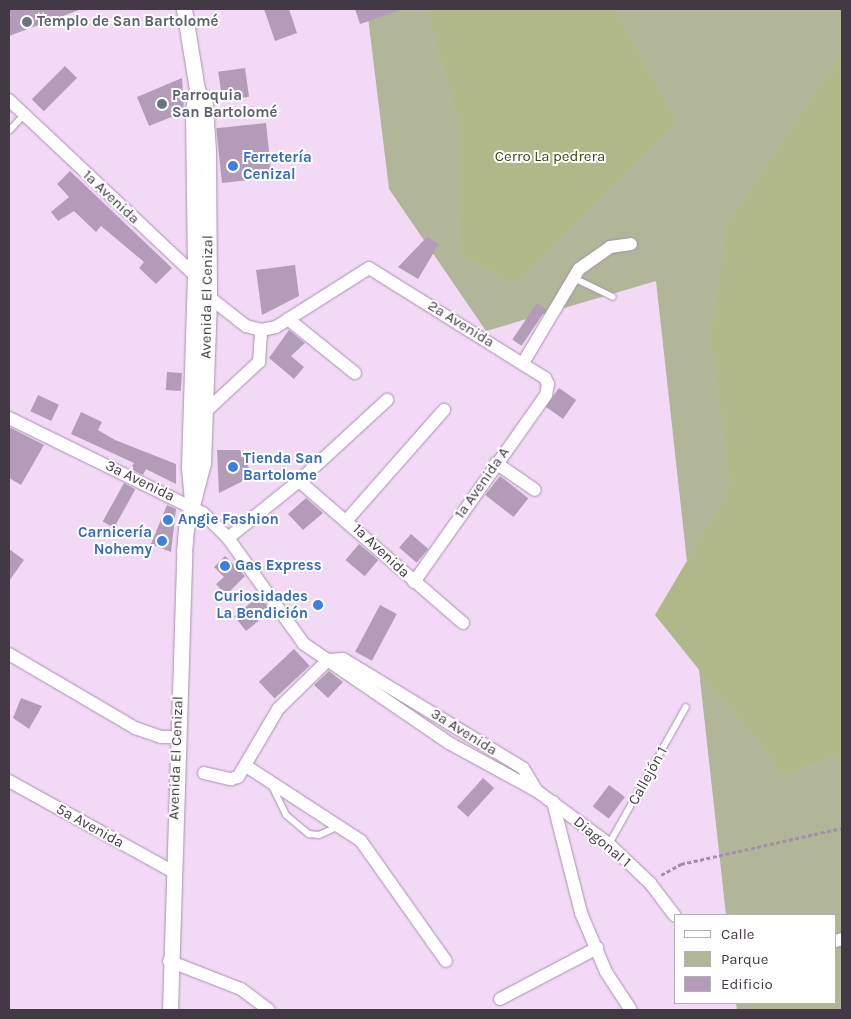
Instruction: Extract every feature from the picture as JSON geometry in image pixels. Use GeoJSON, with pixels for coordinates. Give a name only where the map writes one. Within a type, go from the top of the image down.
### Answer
{"type":"FeatureCollection","features":[{"type":"Feature","properties":{"kind":"street","name":"Avenida El Cenizal"},"geometry":{"type":"LineString","coordinates":[[170,1010],[169,961],[184,552],[192,507],[190,467],[199,412],[209,297],[208,151],[205,105],[197,89],[184,9]]}},
{"type":"Feature","properties":{"kind":"street","name":"Avenida El Cenizal"},"geometry":{"type":"LineString","coordinates":[[197,89],[193,110],[199,412]]}},
{"type":"Feature","properties":{"kind":"street","name":"1a Avenida"},"geometry":{"type":"LineString","coordinates":[[9,100],[195,275],[209,297],[246,326],[261,330]]}},
{"type":"Feature","properties":{"kind":"street"},"geometry":{"type":"LineString","coordinates":[[523,363],[574,278],[593,257],[610,247],[631,244]]}},
{"type":"Feature","properties":{"kind":"street","name":"2a Avenida"},"geometry":{"type":"LineString","coordinates":[[288,319],[369,268],[542,375],[548,384]]}},
{"type":"Feature","properties":{"kind":"street"},"geometry":{"type":"LineString","coordinates":[[199,412],[258,362],[261,330],[288,319],[355,373]]}},
{"type":"Feature","properties":{"kind":"street","name":"1a Avenida A"},"geometry":{"type":"LineString","coordinates":[[414,582],[496,463],[546,395],[548,384]]}},
{"type":"Feature","properties":{"kind":"street"},"geometry":{"type":"LineString","coordinates":[[228,538],[299,481],[387,400]]}},
{"type":"Feature","properties":{"kind":"street"},"geometry":{"type":"LineString","coordinates":[[347,520],[444,410]]}},
{"type":"Feature","properties":{"kind":"street","name":"3a Avenida"},"geometry":{"type":"LineString","coordinates":[[9,418],[192,507],[213,520],[304,644],[478,762],[537,791],[553,802]]}},
{"type":"Feature","properties":{"kind":"street"},"geometry":{"type":"LineString","coordinates":[[496,463],[534,490]]}},
{"type":"Feature","properties":{"kind":"street","name":"1a Avenida"},"geometry":{"type":"LineString","coordinates":[[299,481],[347,520],[414,582],[463,623]]}},
{"type":"Feature","properties":{"kind":"street"},"geometry":{"type":"LineString","coordinates":[[9,654],[135,728],[161,737],[176,737]]}},
{"type":"Feature","properties":{"kind":"street"},"geometry":{"type":"LineString","coordinates":[[204,772],[235,779],[246,766],[278,709],[328,660]]}},
{"type":"Feature","properties":{"kind":"street","name":"3a Avenida"},"geometry":{"type":"LineString","coordinates":[[328,660],[350,662],[523,768],[537,791]]}},
{"type":"Feature","properties":{"kind":"street"},"geometry":{"type":"LineString","coordinates":[[246,766],[341,827],[369,850],[446,961]]}},
{"type":"Feature","properties":{"kind":"street","name":"5a Avenida"},"geometry":{"type":"LineString","coordinates":[[9,781],[172,871]]}},
{"type":"Feature","properties":{"kind":"street"},"geometry":{"type":"LineString","coordinates":[[553,802],[581,913],[606,972],[630,1010]]}},
{"type":"Feature","properties":{"kind":"street","name":"Diagonal 1"},"geometry":{"type":"LineString","coordinates":[[553,802],[609,844],[650,883],[674,915]]}},
{"type":"Feature","properties":{"kind":"street"},"geometry":{"type":"LineString","coordinates":[[500,1000],[597,948]]}},
{"type":"Feature","properties":{"kind":"street"},"geometry":{"type":"LineString","coordinates":[[169,961],[241,989],[269,1010]]}},
{"type":"Feature","properties":{"kind":"lane"},"geometry":{"type":"LineString","coordinates":[[9,131],[24,115]]}},
{"type":"Feature","properties":{"kind":"lane"},"geometry":{"type":"LineString","coordinates":[[574,278],[613,297]]}},
{"type":"Feature","properties":{"kind":"lane","name":"Callejón 1"},"geometry":{"type":"LineString","coordinates":[[609,844],[686,707]]}},
{"type":"Feature","properties":{"kind":"lane"},"geometry":{"type":"LineString","coordinates":[[270,780],[286,815],[309,834],[319,835],[341,827]]}},
{"type":"Feature","properties":{"kind":"path"},"geometry":{"type":"LineString","coordinates":[[650,883],[681,864],[842,828]]}},
{"type":"Feature","properties":{"kind":"green space","name":"Cerro La pedrera"},"geometry":{"type":"Polygon","coordinates":[[[367,9],[842,9],[842,1010],[737,1010],[736,1004],[836,1004],[836,914],[726,914],[656,281],[486,331],[389,189],[367,9]]]}},
{"type":"Feature","properties":{"kind":"green space"},"geometry":{"type":"Polygon","coordinates":[[[427,9],[614,9],[677,122],[514,283],[461,254],[457,113],[427,9]]]}},
{"type":"Feature","properties":{"kind":"green space"},"geometry":{"type":"Polygon","coordinates":[[[842,54],[842,752],[784,775],[655,615],[731,486],[711,338],[727,223],[842,54]]]}},
{"type":"Feature","properties":{"kind":"building","name":"Templo de San Bartolomé"},"geometry":{"type":"Polygon","coordinates":[[[9,9],[78,9],[79,10],[9,36],[9,9]]]}},
{"type":"Feature","properties":{"kind":"building"},"geometry":{"type":"Polygon","coordinates":[[[264,9],[289,9],[297,33],[275,41],[264,9]]]}},
{"type":"Feature","properties":{"kind":"building"},"geometry":{"type":"Polygon","coordinates":[[[355,9],[398,9],[398,11],[360,24],[355,9]]]}},
{"type":"Feature","properties":{"kind":"building"},"geometry":{"type":"Polygon","coordinates":[[[65,66],[77,78],[44,111],[32,99],[65,66]]]}},
{"type":"Feature","properties":{"kind":"building"},"geometry":{"type":"Polygon","coordinates":[[[245,68],[249,97],[222,100],[218,72],[245,68]]]}},
{"type":"Feature","properties":{"kind":"building","name":"Parroquia San Bartolomé"},"geometry":{"type":"Polygon","coordinates":[[[182,78],[184,112],[149,126],[137,97],[182,78]]]}},
{"type":"Feature","properties":{"kind":"building"},"geometry":{"type":"Polygon","coordinates":[[[266,123],[272,178],[222,183],[216,128],[266,123]]]}},
{"type":"Feature","properties":{"kind":"building"},"geometry":{"type":"Polygon","coordinates":[[[70,171],[172,268],[156,284],[139,268],[144,262],[101,226],[96,232],[74,211],[58,221],[51,212],[69,197],[57,184],[70,171]]]}},
{"type":"Feature","properties":{"kind":"building"},"geometry":{"type":"Polygon","coordinates":[[[427,237],[439,244],[418,279],[398,267],[427,237]]]}},
{"type":"Feature","properties":{"kind":"building"},"geometry":{"type":"Polygon","coordinates":[[[295,265],[299,296],[262,315],[256,270],[295,265]]]}},
{"type":"Feature","properties":{"kind":"building"},"geometry":{"type":"Polygon","coordinates":[[[537,303],[546,309],[522,346],[512,339],[537,303]]]}},
{"type":"Feature","properties":{"kind":"building"},"geometry":{"type":"Polygon","coordinates":[[[289,330],[305,343],[291,356],[304,367],[294,379],[269,358],[289,330]]]}},
{"type":"Feature","properties":{"kind":"building"},"geometry":{"type":"Polygon","coordinates":[[[167,372],[182,373],[181,391],[166,390],[167,372]]]}},
{"type":"Feature","properties":{"kind":"building"},"geometry":{"type":"Polygon","coordinates":[[[559,388],[576,400],[563,419],[546,407],[559,388]]]}},
{"type":"Feature","properties":{"kind":"building"},"geometry":{"type":"Polygon","coordinates":[[[38,395],[59,405],[51,421],[30,411],[38,395]]]}},
{"type":"Feature","properties":{"kind":"building"},"geometry":{"type":"Polygon","coordinates":[[[81,412],[102,422],[98,430],[115,440],[176,464],[176,484],[146,469],[143,475],[131,469],[134,463],[71,434],[81,412]]]}},
{"type":"Feature","properties":{"kind":"building"},"geometry":{"type":"Polygon","coordinates":[[[9,427],[44,445],[21,485],[9,478],[9,427]]]}},
{"type":"Feature","properties":{"kind":"building","name":"Tienda San Bartolome"},"geometry":{"type":"Polygon","coordinates":[[[217,450],[240,450],[253,476],[219,493],[217,450]]]}},
{"type":"Feature","properties":{"kind":"building"},"geometry":{"type":"Polygon","coordinates":[[[500,476],[528,498],[514,517],[485,495],[500,476]]]}},
{"type":"Feature","properties":{"kind":"building"},"geometry":{"type":"Polygon","coordinates":[[[124,483],[135,489],[114,528],[103,521],[124,483]]]}},
{"type":"Feature","properties":{"kind":"building"},"geometry":{"type":"Polygon","coordinates":[[[306,498],[323,513],[303,530],[288,514],[306,498]]]}},
{"type":"Feature","properties":{"kind":"building"},"geometry":{"type":"Polygon","coordinates":[[[167,505],[176,509],[171,552],[151,544],[167,505]]]}},
{"type":"Feature","properties":{"kind":"building"},"geometry":{"type":"Polygon","coordinates":[[[411,534],[428,549],[417,563],[399,548],[411,534]]]}},
{"type":"Feature","properties":{"kind":"building"},"geometry":{"type":"Polygon","coordinates":[[[359,544],[378,560],[365,576],[346,560],[359,544]]]}},
{"type":"Feature","properties":{"kind":"building"},"geometry":{"type":"Polygon","coordinates":[[[9,549],[24,560],[9,581],[9,549]]]}},
{"type":"Feature","properties":{"kind":"building"},"geometry":{"type":"Polygon","coordinates":[[[225,556],[245,576],[226,595],[216,584],[224,577],[214,567],[225,556]]]}},
{"type":"Feature","properties":{"kind":"building"},"geometry":{"type":"Polygon","coordinates":[[[259,596],[271,611],[246,631],[234,616],[259,596]]]}},
{"type":"Feature","properties":{"kind":"building"},"geometry":{"type":"Polygon","coordinates":[[[380,605],[397,614],[372,661],[355,652],[380,605]]]}},
{"type":"Feature","properties":{"kind":"building"},"geometry":{"type":"Polygon","coordinates":[[[294,649],[310,666],[275,699],[259,682],[294,649]]]}},
{"type":"Feature","properties":{"kind":"building"},"geometry":{"type":"Polygon","coordinates":[[[329,671],[343,682],[328,698],[314,685],[329,671]]]}},
{"type":"Feature","properties":{"kind":"building"},"geometry":{"type":"Polygon","coordinates":[[[21,698],[42,706],[29,729],[13,718],[21,698]]]}},
{"type":"Feature","properties":{"kind":"building"},"geometry":{"type":"Polygon","coordinates":[[[483,778],[494,788],[468,817],[457,807],[483,778]]]}},
{"type":"Feature","properties":{"kind":"building"},"geometry":{"type":"Polygon","coordinates":[[[609,785],[625,797],[609,819],[593,807],[609,785]]]}},
{"type":"Feature","properties":{"kind":"place","name":"Templo de San Bartolomé"},"geometry":{"type":"Point","coordinates":[27,22]}},
{"type":"Feature","properties":{"kind":"place","name":"Parroquia San Bartolomé"},"geometry":{"type":"Point","coordinates":[162,104]}},
{"type":"Feature","properties":{"kind":"place","name":"Ferretería Cenizal"},"geometry":{"type":"Point","coordinates":[233,166]}},
{"type":"Feature","properties":{"kind":"place","name":"Tienda San Bartolome"},"geometry":{"type":"Point","coordinates":[233,467]}},
{"type":"Feature","properties":{"kind":"place","name":"Angie Fashion"},"geometry":{"type":"Point","coordinates":[168,520]}},
{"type":"Feature","properties":{"kind":"place","name":"Carnicería Nohemy"},"geometry":{"type":"Point","coordinates":[162,541]}},
{"type":"Feature","properties":{"kind":"place","name":"Gas Express"},"geometry":{"type":"Point","coordinates":[225,566]}},
{"type":"Feature","properties":{"kind":"place","name":"Curiosidades La Bendición"},"geometry":{"type":"Point","coordinates":[318,605]}}]}
